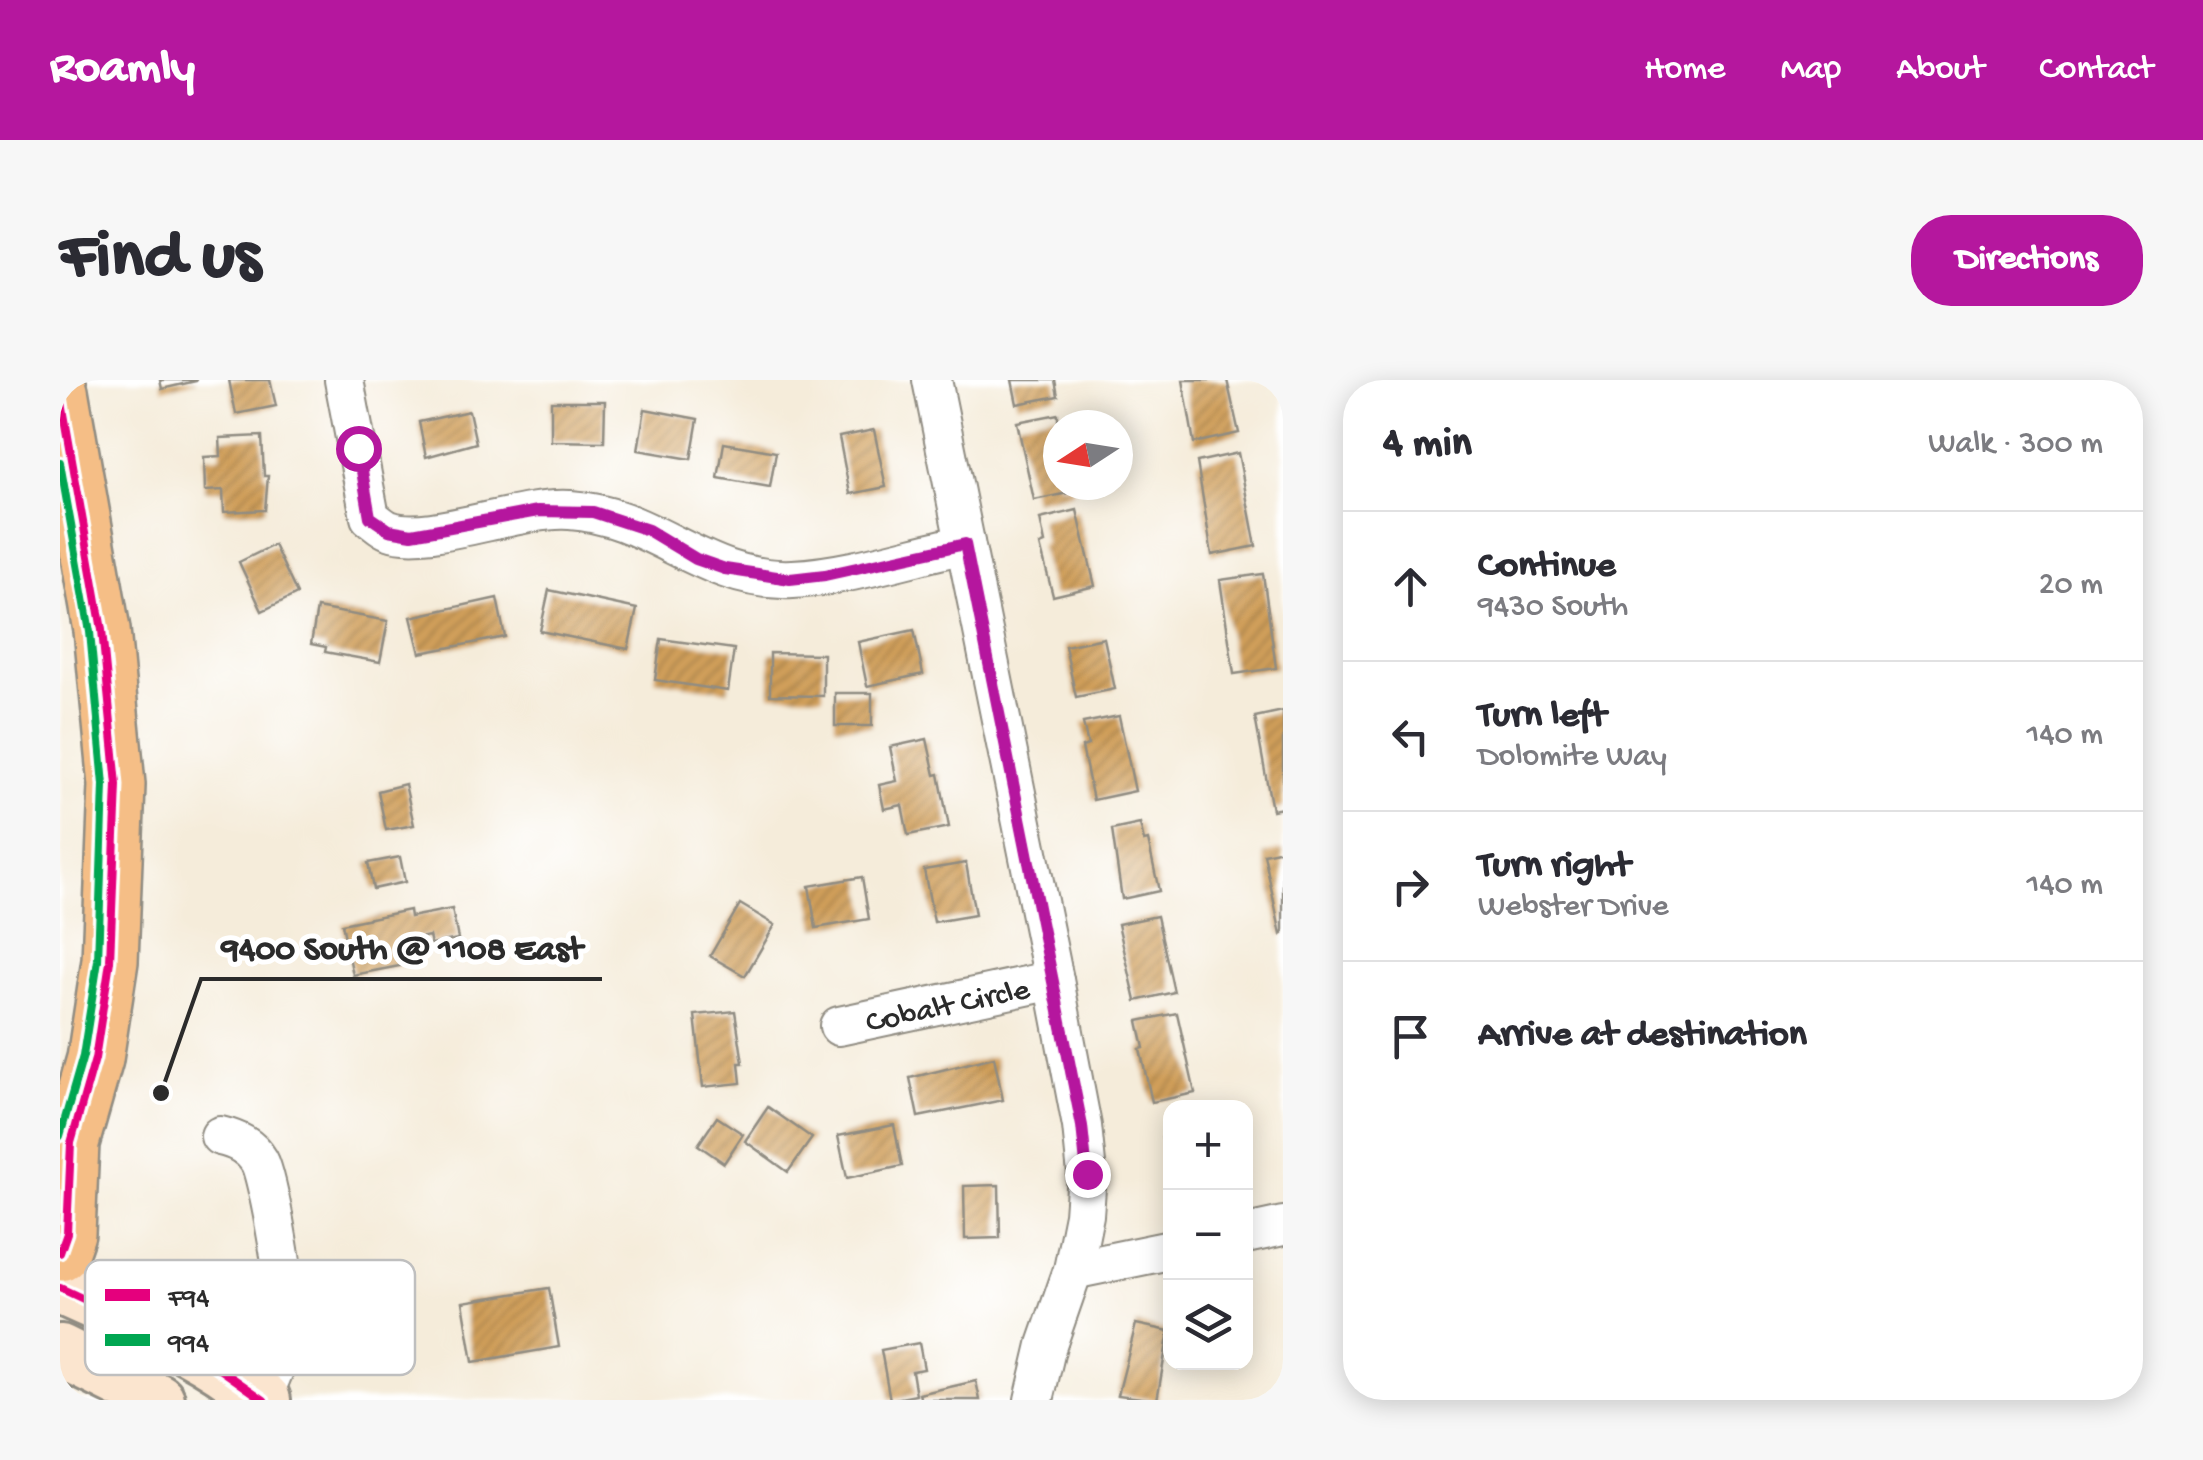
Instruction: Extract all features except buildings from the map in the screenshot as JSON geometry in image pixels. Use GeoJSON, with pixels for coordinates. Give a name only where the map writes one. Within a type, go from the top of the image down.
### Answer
{"type":"FeatureCollection","features":[{"type":"Feature","properties":{"kind":"main road"},"geometry":{"type":"LineString","coordinates":[[60,391],[102,630],[117,785],[110,961],[95,1059],[65,1148],[68,1234],[60,1253]]}},
{"type":"Feature","properties":{"kind":"main road"},"geometry":{"type":"LineString","coordinates":[[60,1288],[85,1300]]}},
{"type":"Feature","properties":{"kind":"main road"},"geometry":{"type":"LineString","coordinates":[[60,1351],[85,1364]]}},
{"type":"Feature","properties":{"kind":"main road"},"geometry":{"type":"LineString","coordinates":[[108,1375],[158,1400]]}},
{"type":"Feature","properties":{"kind":"main road"},"geometry":{"type":"LineString","coordinates":[[232,1375],[262,1399]]}},
{"type":"Feature","properties":{"kind":"street"},"geometry":{"type":"LineString","coordinates":[[344,380],[370,517],[389,530],[412,534],[538,511],[593,512],[648,530],[710,564],[757,576],[790,579],[965,544]]}},
{"type":"Feature","properties":{"kind":"street"},"geometry":{"type":"LineString","coordinates":[[932,380],[1054,980],[1082,1126],[1087,1174],[1073,1270],[1034,1400]]}},
{"type":"Feature","properties":{"kind":"street","name":"Cobalt Circle"},"geometry":{"type":"LineString","coordinates":[[840,1026],[1054,980]]}},
{"type":"Feature","properties":{"kind":"street"},"geometry":{"type":"LineString","coordinates":[[220,1136],[250,1149],[262,1168],[279,1260]]}},
{"type":"Feature","properties":{"kind":"street"},"geometry":{"type":"LineString","coordinates":[[1253,1232],[1283,1226]]}},
{"type":"Feature","properties":{"kind":"street"},"geometry":{"type":"LineString","coordinates":[[1073,1270],[1163,1251]]}},
{"type":"Feature","properties":{"kind":"street"},"geometry":{"type":"LineString","coordinates":[[262,1399],[270,1375]]}},
{"type":"Feature","properties":{"kind":"transit line","name":"F94"},"geometry":{"type":"LineString","coordinates":[[60,391],[102,630],[117,785],[110,961],[95,1059],[71,1143],[67,1233],[60,1253]]}},
{"type":"Feature","properties":{"kind":"transit line","name":"994"},"geometry":{"type":"LineString","coordinates":[[60,463],[90,632],[104,785],[98,960],[83,1056],[60,1136]]}},
{"type":"Feature","properties":{"kind":"transit line","name":"F94"},"geometry":{"type":"LineString","coordinates":[[60,1288],[85,1300]]}},
{"type":"Feature","properties":{"kind":"transit line","name":"F94"},"geometry":{"type":"LineString","coordinates":[[228,1375],[264,1400]]}},
{"type":"Feature","properties":{"kind":"place","name":"9400 South @ 1108 East"},"geometry":{"type":"Point","coordinates":[161,1093]}},
{"type":"Feature","properties":{"kind":"route"},"geometry":{"type":"LineString","coordinates":[[358,448],[370,517],[389,530],[412,534],[512,514],[565,509],[593,512],[648,530],[696,559],[725,569],[790,579],[965,544],[1054,980],[1082,1126],[1087,1174]]}}]}
